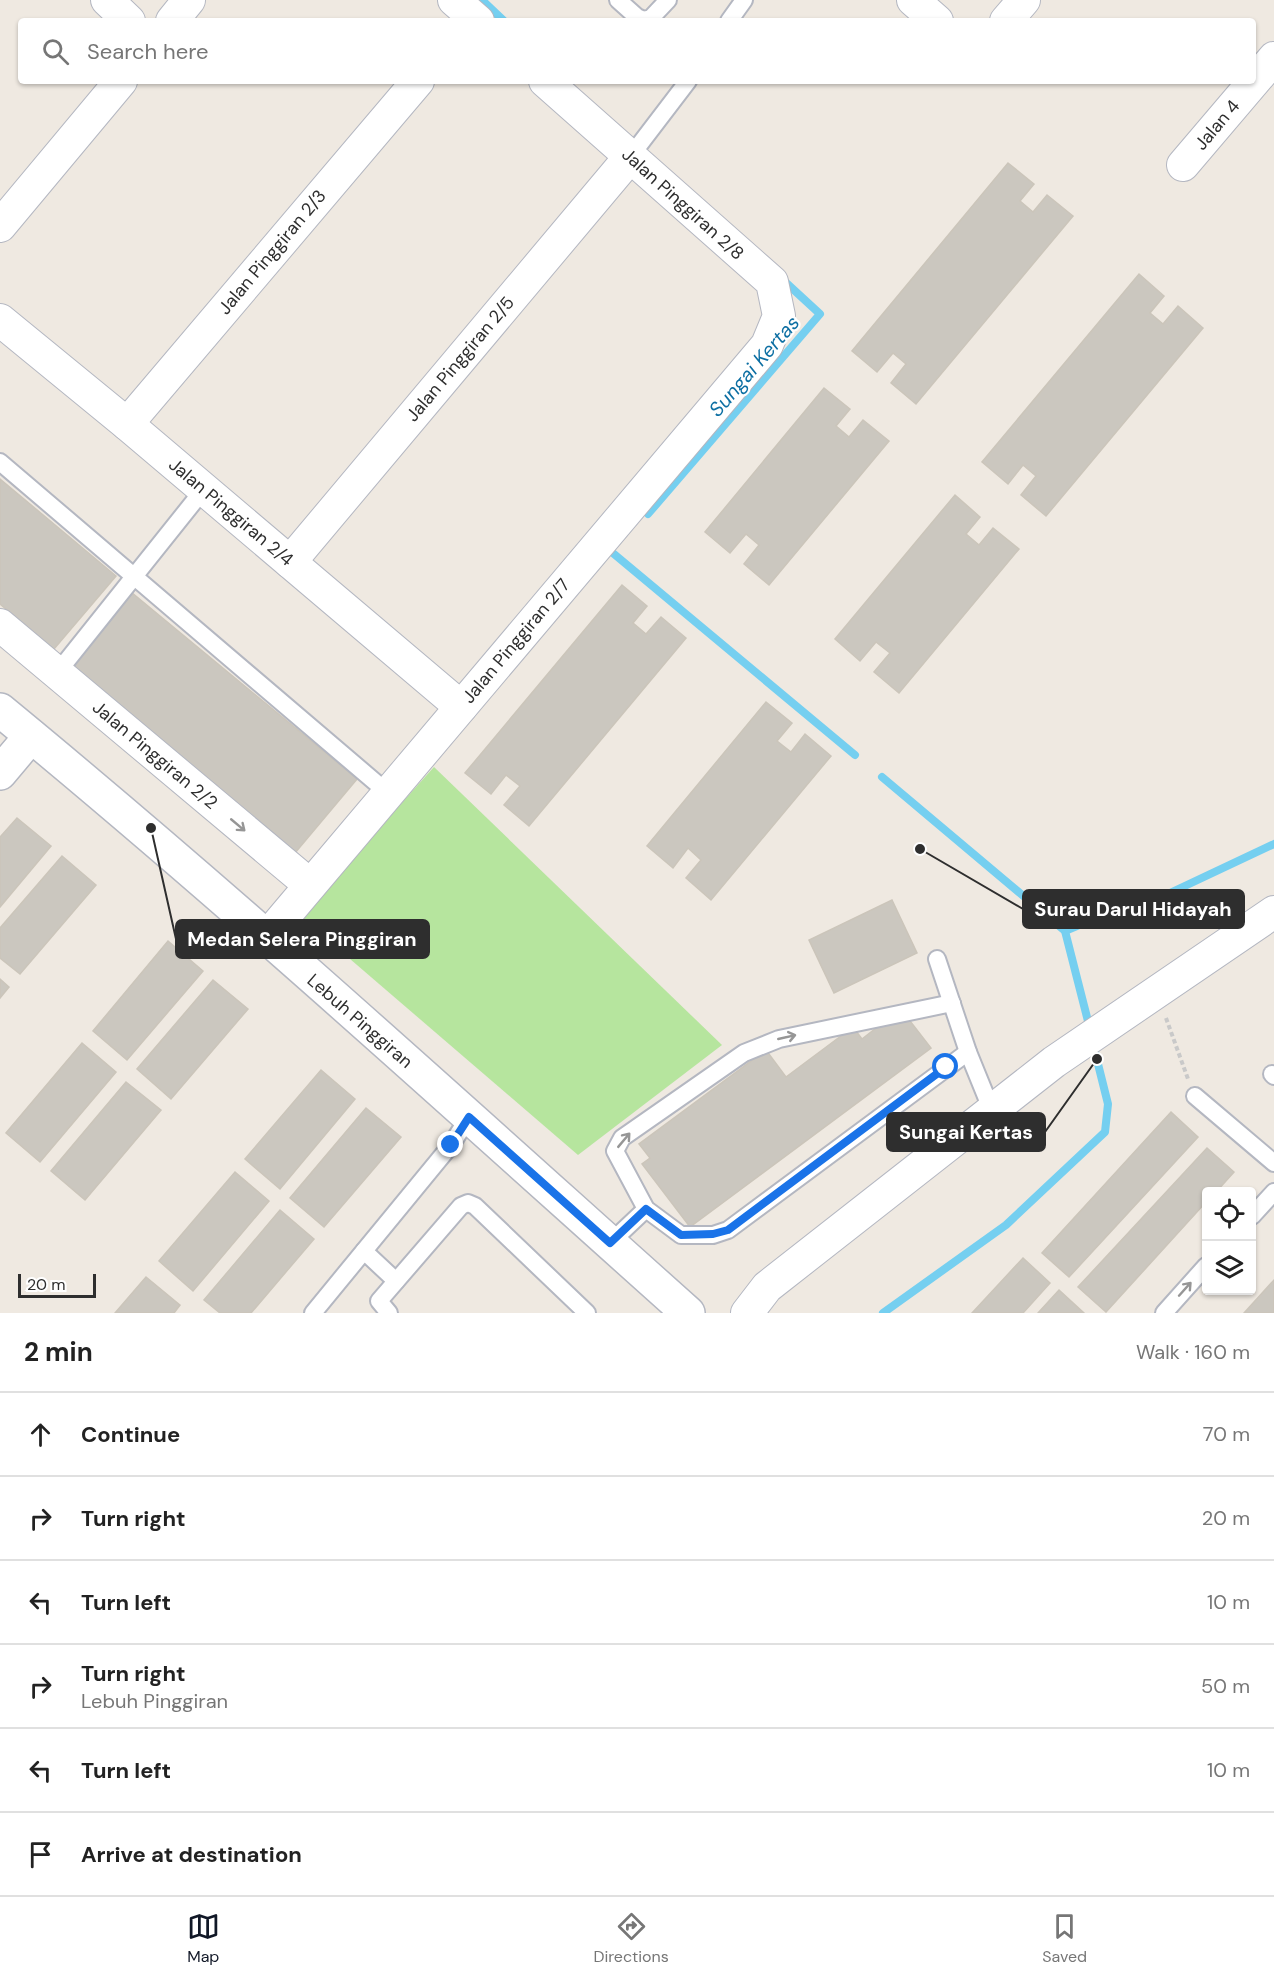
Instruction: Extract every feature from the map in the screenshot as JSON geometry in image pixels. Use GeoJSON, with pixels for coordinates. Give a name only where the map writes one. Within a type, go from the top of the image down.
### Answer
{"type":"FeatureCollection","features":[{"type":"Feature","properties":{"kind":"street"},"geometry":{"type":"LineString","coordinates":[[106,0],[126,18]]}},
{"type":"Feature","properties":{"kind":"street"},"geometry":{"type":"LineString","coordinates":[[174,18],[189,0]]}},
{"type":"Feature","properties":{"kind":"street"},"geometry":{"type":"LineString","coordinates":[[913,0],[934,18]]}},
{"type":"Feature","properties":{"kind":"street"},"geometry":{"type":"LineString","coordinates":[[1009,18],[1024,0]]}},
{"type":"Feature","properties":{"kind":"street","name":"Jalan 4"},"geometry":{"type":"LineString","coordinates":[[1256,79],[1274,58]]}},
{"type":"Feature","properties":{"kind":"street"},"geometry":{"type":"LineString","coordinates":[[0,226],[119,84]]}},
{"type":"Feature","properties":{"kind":"street","name":"Jalan Pinggiran 2/3"},"geometry":{"type":"LineString","coordinates":[[127,424],[415,84]]}},
{"type":"Feature","properties":{"kind":"street","name":"Jalan Pinggiran 2/8"},"geometry":{"type":"LineString","coordinates":[[548,84],[772,282],[779,316],[767,345]]}},
{"type":"Feature","properties":{"kind":"street","name":"Jalan 4"},"geometry":{"type":"LineString","coordinates":[[1183,165],[1252,84]]}},
{"type":"Feature","properties":{"kind":"street","name":"Jalan Pinggiran 2/5"},"geometry":{"type":"LineString","coordinates":[[290,562],[630,157]]}},
{"type":"Feature","properties":{"kind":"street","name":"Jalan Pinggiran 2/4"},"geometry":{"type":"LineString","coordinates":[[0,320],[127,424],[461,707]]}},
{"type":"Feature","properties":{"kind":"street","name":"Jalan Pinggiran 2/7"},"geometry":{"type":"LineString","coordinates":[[266,938],[767,345]]}},
{"type":"Feature","properties":{"kind":"street","name":"Jalan Pinggiran 2/2"},"geometry":{"type":"LineString","coordinates":[[0,626],[310,885]]}},
{"type":"Feature","properties":{"kind":"street","name":"Lebuh Pinggiran"},"geometry":{"type":"LineString","coordinates":[[0,710],[266,938],[688,1313]]}},
{"type":"Feature","properties":{"kind":"street"},"geometry":{"type":"LineString","coordinates":[[0,773],[31,736]]}},
{"type":"Feature","properties":{"kind":"street"},"geometry":{"type":"LineString","coordinates":[[747,1313],[767,1287],[1054,1062],[1274,912]]}},
{"type":"Feature","properties":{"kind":"lane"},"geometry":{"type":"LineString","coordinates":[[618,0],[639,18]]}},
{"type":"Feature","properties":{"kind":"lane"},"geometry":{"type":"LineString","coordinates":[[651,18],[668,0]]}},
{"type":"Feature","properties":{"kind":"lane"},"geometry":{"type":"LineString","coordinates":[[731,18],[744,0]]}},
{"type":"Feature","properties":{"kind":"lane"},"geometry":{"type":"LineString","coordinates":[[630,157],[686,84]]}},
{"type":"Feature","properties":{"kind":"lane"},"geometry":{"type":"LineString","coordinates":[[0,462],[388,793]]}},
{"type":"Feature","properties":{"kind":"lane"},"geometry":{"type":"LineString","coordinates":[[57,673],[204,489]]}},
{"type":"Feature","properties":{"kind":"lane"},"geometry":{"type":"LineString","coordinates":[[937,959],[968,1052],[992,1111]]}},
{"type":"Feature","properties":{"kind":"lane"},"geometry":{"type":"LineString","coordinates":[[952,1004],[779,1039],[744,1053],[622,1138],[615,1151],[646,1209],[681,1235],[713,1234],[728,1230],[968,1052]]}},
{"type":"Feature","properties":{"kind":"lane"},"geometry":{"type":"LineString","coordinates":[[1192,1089],[1274,1162]]}},
{"type":"Feature","properties":{"kind":"lane"},"geometry":{"type":"LineString","coordinates":[[313,1313],[451,1145],[469,1117]]}},
{"type":"Feature","properties":{"kind":"lane"},"geometry":{"type":"LineString","coordinates":[[1256,1211],[1274,1192]]}},
{"type":"Feature","properties":{"kind":"lane"},"geometry":{"type":"LineString","coordinates":[[389,1313],[379,1300],[381,1296],[461,1206],[468,1203],[475,1206],[587,1313]]}},
{"type":"Feature","properties":{"kind":"lane"},"geometry":{"type":"LineString","coordinates":[[610,1243],[646,1209]]}},
{"type":"Feature","properties":{"kind":"lane"},"geometry":{"type":"LineString","coordinates":[[364,1251],[396,1281]]}},
{"type":"Feature","properties":{"kind":"lane"},"geometry":{"type":"LineString","coordinates":[[1164,1313],[1202,1270]]}},
{"type":"Feature","properties":{"kind":"path"},"geometry":{"type":"LineString","coordinates":[[1157,992],[1192,1089]]}},
{"type":"Feature","properties":{"kind":"green space"},"geometry":{"type":"Polygon","coordinates":[[[434,767],[722,1045],[578,1155],[300,916],[434,767]]]}},
{"type":"Feature","properties":{"kind":"building"},"geometry":{"type":"Polygon","coordinates":[[[1008,163],[1034,184],[1020,201],[1033,212],[1047,195],[1073,216],[916,404],[891,383],[906,364],[893,353],[877,372],[852,351],[1008,163]]]}},
{"type":"Feature","properties":{"kind":"building"},"geometry":{"type":"Polygon","coordinates":[[[1139,274],[1164,296],[1150,313],[1163,324],[1178,306],[1203,328],[1046,516],[1021,495],[1036,476],[1023,465],[1008,484],[982,462],[1139,274]]]}},
{"type":"Feature","properties":{"kind":"building"},"geometry":{"type":"Polygon","coordinates":[[[824,388],[850,409],[836,426],[849,437],[863,420],[889,441],[769,585],[744,564],[759,545],[746,534],[730,553],[705,532],[824,388]]]}},
{"type":"Feature","properties":{"kind":"building"},"geometry":{"type":"Polygon","coordinates":[[[0,479],[116,576],[54,649],[0,604],[0,479]]]}},
{"type":"Feature","properties":{"kind":"building"},"geometry":{"type":"Polygon","coordinates":[[[955,495],[980,517],[966,534],[979,545],[993,528],[1019,549],[899,693],[874,672],[890,653],[876,642],[860,661],[835,639],[955,495]]]}},
{"type":"Feature","properties":{"kind":"building"},"geometry":{"type":"Polygon","coordinates":[[[622,585],[647,606],[633,623],[646,634],[661,617],[686,638],[529,826],[504,805],[520,786],[506,775],[491,794],[465,773],[622,585]]]}},
{"type":"Feature","properties":{"kind":"building"},"geometry":{"type":"Polygon","coordinates":[[[131,592],[357,779],[295,853],[70,665],[131,592]]]}},
{"type":"Feature","properties":{"kind":"building"},"geometry":{"type":"Polygon","coordinates":[[[766,702],[792,723],[777,741],[791,752],[805,734],[831,756],[711,900],[686,878],[701,860],[688,848],[673,868],[647,846],[766,702]]]}},
{"type":"Feature","properties":{"kind":"building"},"geometry":{"type":"Polygon","coordinates":[[[17,818],[51,846],[0,907],[0,837],[17,818]]]}},
{"type":"Feature","properties":{"kind":"building"},"geometry":{"type":"Polygon","coordinates":[[[62,856],[96,885],[20,974],[0,958],[0,928],[62,856]]]}},
{"type":"Feature","properties":{"kind":"building"},"geometry":{"type":"Polygon","coordinates":[[[892,900],[917,953],[834,993],[809,940],[892,900]]]}},
{"type":"Feature","properties":{"kind":"building"},"geometry":{"type":"Polygon","coordinates":[[[168,941],[203,971],[127,1060],[93,1031],[168,941]]]}},
{"type":"Feature","properties":{"kind":"building"},"geometry":{"type":"Polygon","coordinates":[[[0,979],[9,987],[0,998],[0,979]]]}},
{"type":"Feature","properties":{"kind":"building"},"geometry":{"type":"Polygon","coordinates":[[[213,980],[248,1009],[171,1099],[137,1069],[213,980]]]}},
{"type":"Feature","properties":{"kind":"building"},"geometry":{"type":"Polygon","coordinates":[[[910,1021],[931,1048],[690,1227],[642,1164],[650,1158],[639,1144],[766,1050],[786,1077],[853,1027],[862,1039],[880,1025],[910,1021]]]}},
{"type":"Feature","properties":{"kind":"building"},"geometry":{"type":"Polygon","coordinates":[[[82,1043],[116,1072],[40,1162],[6,1133],[82,1043]]]}},
{"type":"Feature","properties":{"kind":"building"},"geometry":{"type":"Polygon","coordinates":[[[321,1070],[355,1099],[280,1189],[245,1159],[321,1070]]]}},
{"type":"Feature","properties":{"kind":"building"},"geometry":{"type":"Polygon","coordinates":[[[126,1082],[161,1110],[85,1200],[51,1171],[126,1082]]]}},
{"type":"Feature","properties":{"kind":"building"},"geometry":{"type":"Polygon","coordinates":[[[366,1108],[401,1137],[324,1227],[290,1198],[366,1108]]]}},
{"type":"Feature","properties":{"kind":"building"},"geometry":{"type":"Polygon","coordinates":[[[1171,1112],[1198,1137],[1069,1277],[1042,1253],[1171,1112]]]}},
{"type":"Feature","properties":{"kind":"building"},"geometry":{"type":"Polygon","coordinates":[[[1207,1148],[1234,1172],[1220,1187],[1202,1187],[1202,1206],[1106,1312],[1078,1287],[1207,1148]]]}},
{"type":"Feature","properties":{"kind":"building"},"geometry":{"type":"Polygon","coordinates":[[[235,1172],[269,1201],[193,1291],[159,1261],[235,1172]]]}},
{"type":"Feature","properties":{"kind":"building"},"geometry":{"type":"Polygon","coordinates":[[[280,1210],[314,1239],[251,1313],[220,1313],[204,1300],[280,1210]]]}},
{"type":"Feature","properties":{"kind":"building"},"geometry":{"type":"Polygon","coordinates":[[[1023,1258],[1050,1283],[1023,1313],[972,1313],[1023,1258]]]}},
{"type":"Feature","properties":{"kind":"building"},"geometry":{"type":"Polygon","coordinates":[[[146,1277],[180,1305],[174,1313],[115,1313],[146,1277]]]}},
{"type":"Feature","properties":{"kind":"building"},"geometry":{"type":"Polygon","coordinates":[[[1274,1280],[1274,1313],[1244,1313],[1274,1280]]]}},
{"type":"Feature","properties":{"kind":"building"},"geometry":{"type":"Polygon","coordinates":[[[1059,1290],[1084,1313],[1038,1313],[1059,1290]]]}},
{"type":"Feature","properties":{"kind":"waterway"},"geometry":{"type":"LineString","coordinates":[[482,0],[501,18]]}},
{"type":"Feature","properties":{"kind":"waterway","name":"Sungai Kertas"},"geometry":{"type":"LineString","coordinates":[[648,514],[820,314],[782,279]]}},
{"type":"Feature","properties":{"kind":"waterway","name":"Sungai Kertas"},"geometry":{"type":"LineString","coordinates":[[614,554],[855,755]]}},
{"type":"Feature","properties":{"kind":"waterway","name":"Sungai Kertas"},"geometry":{"type":"LineString","coordinates":[[882,777],[1065,931],[1090,1029]]}},
{"type":"Feature","properties":{"kind":"waterway"},"geometry":{"type":"LineString","coordinates":[[1153,901],[1274,844]]}},
{"type":"Feature","properties":{"kind":"waterway"},"geometry":{"type":"LineString","coordinates":[[1065,931],[1110,912]]}},
{"type":"Feature","properties":{"kind":"waterway","name":"Sungai Kertas"},"geometry":{"type":"LineString","coordinates":[[883,1313],[1006,1225],[1105,1132],[1108,1104],[1093,1044]]}},
{"type":"Feature","properties":{"kind":"place","name":"Medan Selera Pinggiran"},"geometry":{"type":"Point","coordinates":[151,828]}},
{"type":"Feature","properties":{"kind":"place","name":"Surau Darul Hidayah"},"geometry":{"type":"Point","coordinates":[920,849]}},
{"type":"Feature","properties":{"kind":"place","name":"Sungai Kertas"},"geometry":{"type":"Point","coordinates":[1097,1059]}},
{"type":"Feature","properties":{"kind":"route"},"geometry":{"type":"LineString","coordinates":[[451,1145],[469,1117],[610,1243],[646,1209],[681,1235],[713,1234],[728,1230],[946,1067]]}}]}
